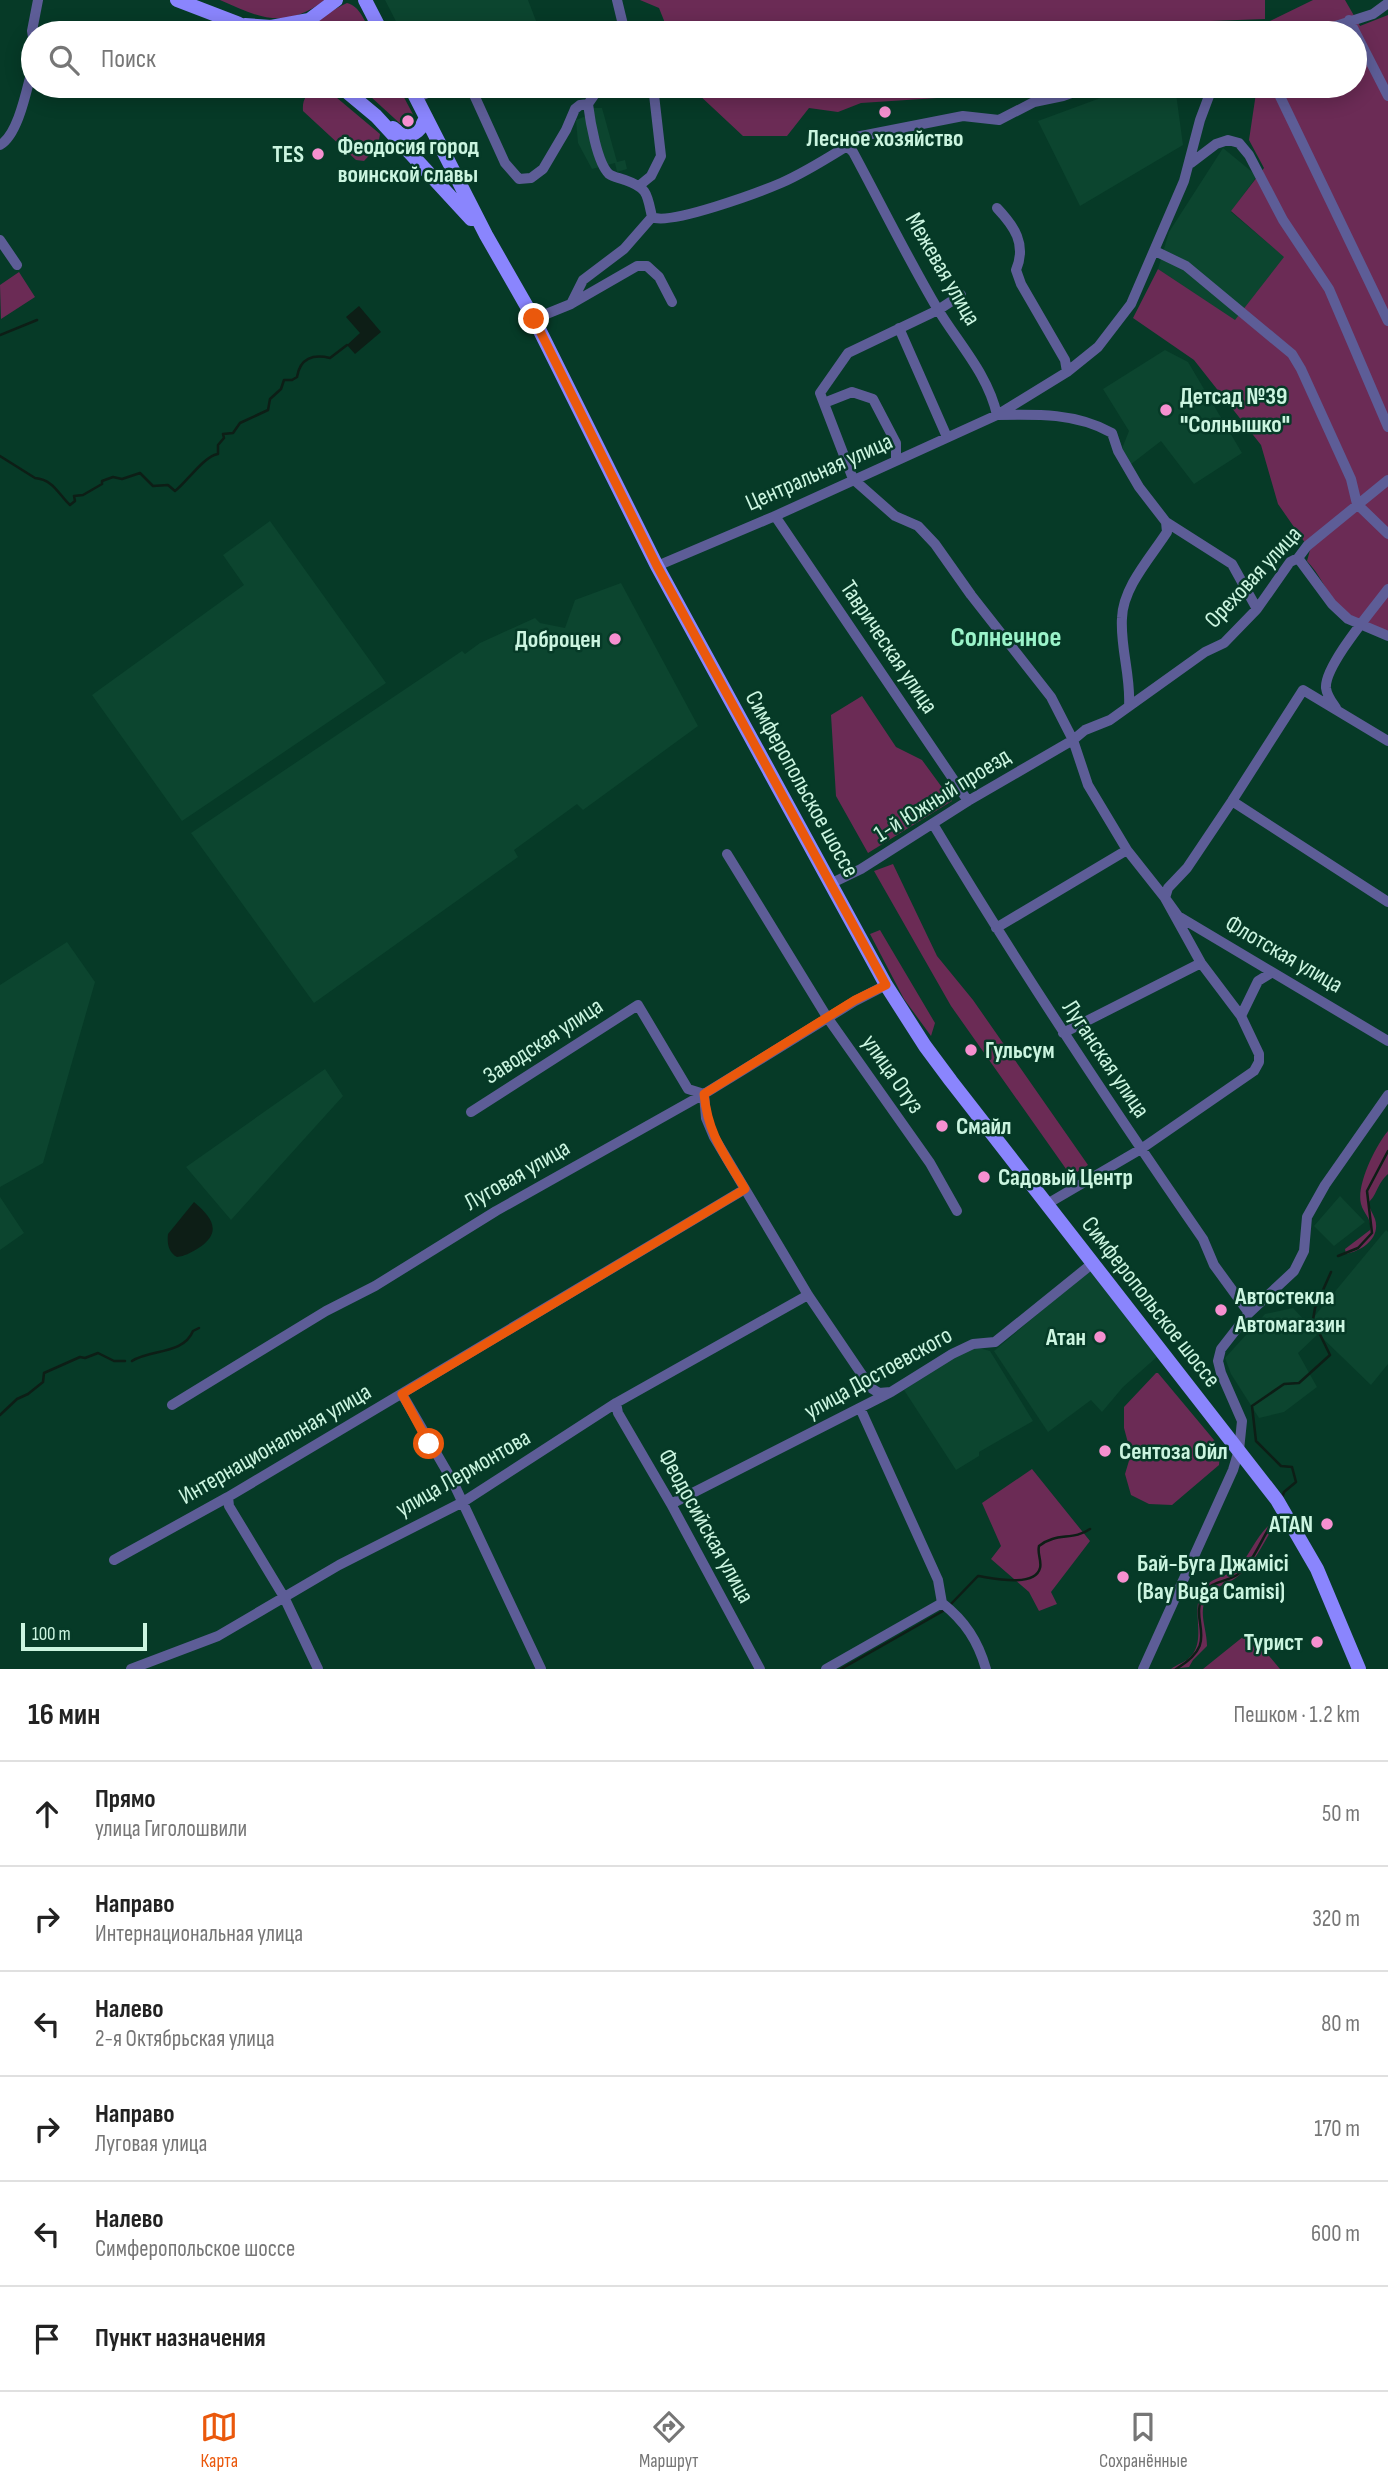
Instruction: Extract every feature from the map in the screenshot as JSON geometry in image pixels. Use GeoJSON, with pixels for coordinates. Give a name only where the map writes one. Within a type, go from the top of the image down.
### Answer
{"type":"FeatureCollection","features":[{"type":"Feature","properties":{"kind":"main road"},"geometry":{"type":"LineString","coordinates":[[177,0],[232,21]]}},
{"type":"Feature","properties":{"kind":"main road"},"geometry":{"type":"LineString","coordinates":[[304,21],[309,20],[336,0]]}},
{"type":"Feature","properties":{"kind":"main road"},"geometry":{"type":"LineString","coordinates":[[362,0],[375,21]]}},
{"type":"Feature","properties":{"kind":"main road"},"geometry":{"type":"LineString","coordinates":[[356,98],[388,128],[486,236]]}},
{"type":"Feature","properties":{"kind":"main road","name":"Симферопольское шоссе"},"geometry":{"type":"LineString","coordinates":[[416,98],[486,236],[534,319],[657,566],[886,985],[925,1046],[1277,1500],[1317,1569],[1359,1669]]}},
{"type":"Feature","properties":{"kind":"main road"},"geometry":{"type":"LineString","coordinates":[[388,128],[392,127],[402,136],[411,135],[418,132],[426,117]]}},
{"type":"Feature","properties":{"kind":"street"},"geometry":{"type":"LineString","coordinates":[[34,21],[37,0]]}},
{"type":"Feature","properties":{"kind":"street"},"geometry":{"type":"LineString","coordinates":[[617,0],[622,21]]}},
{"type":"Feature","properties":{"kind":"street"},"geometry":{"type":"LineString","coordinates":[[1349,20],[1373,13],[1388,3]]}},
{"type":"Feature","properties":{"kind":"street"},"geometry":{"type":"LineString","coordinates":[[1367,55],[1388,96]]}},
{"type":"Feature","properties":{"kind":"street"},"geometry":{"type":"LineString","coordinates":[[0,145],[6,141],[24,98]]}},
{"type":"Feature","properties":{"kind":"street"},"geometry":{"type":"LineString","coordinates":[[475,98],[505,163],[519,179],[531,178],[542,169],[566,131],[575,109],[588,104]]}},
{"type":"Feature","properties":{"kind":"street"},"geometry":{"type":"LineString","coordinates":[[592,98],[588,104],[591,127],[605,169],[611,175],[640,185],[646,191],[652,217],[657,220],[677,217],[779,184],[848,146],[851,138],[963,116],[999,120],[1034,102],[1053,98]]}},
{"type":"Feature","properties":{"kind":"street"},"geometry":{"type":"LineString","coordinates":[[640,185],[651,176],[661,156],[654,98]]}},
{"type":"Feature","properties":{"kind":"street","name":"Центральная улица"},"geometry":{"type":"LineString","coordinates":[[657,566],[775,516],[997,415],[1067,372],[1098,346],[1131,304],[1155,251],[1191,163],[1200,120],[1208,98]]}},
{"type":"Feature","properties":{"kind":"street"},"geometry":{"type":"LineString","coordinates":[[1281,98],[1388,321]]}},
{"type":"Feature","properties":{"kind":"street"},"geometry":{"type":"LineString","coordinates":[[1191,163],[1216,144],[1228,140],[1239,143],[1249,155],[1283,220],[1329,289],[1388,427]]}},
{"type":"Feature","properties":{"kind":"street","name":"Межевая улица"},"geometry":{"type":"LineString","coordinates":[[848,146],[938,310],[968,351],[994,399],[997,415]]}},
{"type":"Feature","properties":{"kind":"street"},"geometry":{"type":"LineString","coordinates":[[997,208],[1014,226],[1021,257],[1016,270],[1021,284],[1065,360],[1067,372]]}},
{"type":"Feature","properties":{"kind":"street"},"geometry":{"type":"LineString","coordinates":[[571,304],[583,280],[624,249],[652,217]]}},
{"type":"Feature","properties":{"kind":"street"},"geometry":{"type":"LineString","coordinates":[[0,240],[17,265]]}},
{"type":"Feature","properties":{"kind":"street"},"geometry":{"type":"LineString","coordinates":[[1155,251],[1186,266],[1292,354],[1351,479],[1357,504],[1388,534]]}},
{"type":"Feature","properties":{"kind":"street"},"geometry":{"type":"LineString","coordinates":[[534,319],[571,304],[637,266],[647,265],[659,277],[672,302]]}},
{"type":"Feature","properties":{"kind":"street"},"geometry":{"type":"LineString","coordinates":[[961,295],[938,310],[848,353],[820,393],[853,479],[895,516],[918,526],[935,544],[971,595],[1051,697],[1073,740],[1088,785],[1127,850],[1165,898],[1201,963],[1241,1016],[1259,1054],[1259,1062],[1254,1072],[1141,1149],[1047,1204]]}},
{"type":"Feature","properties":{"kind":"street"},"geometry":{"type":"LineString","coordinates":[[900,328],[947,438]]}},
{"type":"Feature","properties":{"kind":"street"},"geometry":{"type":"LineString","coordinates":[[824,403],[852,392],[873,399],[896,443],[896,460]]}},
{"type":"Feature","properties":{"kind":"street","name":"Центральная улица"},"geometry":{"type":"LineString","coordinates":[[997,415],[1068,417],[1095,424],[1112,433],[1118,451],[1139,486],[1166,522],[1232,564],[1257,609]]}},
{"type":"Feature","properties":{"kind":"street","name":"Ореховая улица"},"geometry":{"type":"LineString","coordinates":[[1073,740],[1085,730],[1110,720],[1205,652],[1224,643],[1257,609],[1290,562],[1388,480]]}},
{"type":"Feature","properties":{"kind":"street","name":"Таврическая улица"},"geometry":{"type":"LineString","coordinates":[[775,516],[968,801]]}},
{"type":"Feature","properties":{"kind":"street"},"geometry":{"type":"LineString","coordinates":[[1129,706],[1130,691],[1121,617],[1130,589],[1167,532],[1166,522]]}},
{"type":"Feature","properties":{"kind":"street"},"geometry":{"type":"LineString","coordinates":[[1298,558],[1332,604],[1348,619],[1388,636]]}},
{"type":"Feature","properties":{"kind":"street"},"geometry":{"type":"LineString","coordinates":[[1338,711],[1326,688],[1328,676],[1360,625],[1388,589]]}},
{"type":"Feature","properties":{"kind":"street"},"geometry":{"type":"LineString","coordinates":[[1165,898],[1168,888],[1187,867],[1233,801],[1303,690],[1388,741]]}},
{"type":"Feature","properties":{"kind":"street","name":"1-й Южный проезд"},"geometry":{"type":"LineString","coordinates":[[832,883],[861,869],[968,801],[1073,740]]}},
{"type":"Feature","properties":{"kind":"street"},"geometry":{"type":"LineString","coordinates":[[1233,801],[1388,902]]}},
{"type":"Feature","properties":{"kind":"street","name":"Луганская улица"},"geometry":{"type":"LineString","coordinates":[[933,824],[1063,1033],[1203,1239],[1214,1265],[1249,1313]]}},
{"type":"Feature","properties":{"kind":"street"},"geometry":{"type":"LineString","coordinates":[[996,928],[1127,850]]}},
{"type":"Feature","properties":{"kind":"street","name":"улица Отуз"},"geometry":{"type":"LineString","coordinates":[[727,854],[827,1017],[930,1163],[957,1211]]}},
{"type":"Feature","properties":{"kind":"street","name":"Флотская улица"},"geometry":{"type":"LineString","coordinates":[[1165,898],[1178,916],[1388,1041]]}},
{"type":"Feature","properties":{"kind":"street"},"geometry":{"type":"LineString","coordinates":[[1063,1033],[1201,963]]}},
{"type":"Feature","properties":{"kind":"street"},"geometry":{"type":"LineString","coordinates":[[1241,1016],[1258,981],[1271,973]]}},
{"type":"Feature","properties":{"kind":"street","name":"Луговая улица"},"geometry":{"type":"LineString","coordinates":[[172,1405],[326,1311],[375,1286],[496,1211],[704,1094],[827,1017],[886,985]]}},
{"type":"Feature","properties":{"kind":"street","name":"Заводская улица"},"geometry":{"type":"LineString","coordinates":[[471,1112],[638,1005],[688,1088],[704,1094]]}},
{"type":"Feature","properties":{"kind":"street"},"geometry":{"type":"LineString","coordinates":[[704,1094],[706,1118],[714,1137],[808,1295],[871,1388],[879,1393],[891,1392]]}},
{"type":"Feature","properties":{"kind":"street"},"geometry":{"type":"LineString","coordinates":[[1143,1669],[1233,1470],[1239,1450],[1242,1421],[1221,1373],[1218,1362],[1221,1349],[1249,1313],[1294,1271],[1304,1251],[1307,1217],[1325,1185],[1388,1095]]}},
{"type":"Feature","properties":{"kind":"street","name":"Интернациональная улица"},"geometry":{"type":"LineString","coordinates":[[114,1560],[228,1497],[745,1189]]}},
{"type":"Feature","properties":{"kind":"street","name":"улица Достоевского"},"geometry":{"type":"LineString","coordinates":[[671,1504],[891,1392],[973,1344],[995,1342],[1093,1263]]}},
{"type":"Feature","properties":{"kind":"street","name":"улица Лермонтова"},"geometry":{"type":"LineString","coordinates":[[131,1669],[218,1636],[339,1565],[463,1502],[616,1403],[808,1295]]}},
{"type":"Feature","properties":{"kind":"street"},"geometry":{"type":"LineString","coordinates":[[402,1394],[463,1502],[541,1669]]}},
{"type":"Feature","properties":{"kind":"street","name":"Феодосийская улица"},"geometry":{"type":"LineString","coordinates":[[616,1403],[618,1413],[671,1504],[760,1669]]}},
{"type":"Feature","properties":{"kind":"street"},"geometry":{"type":"LineString","coordinates":[[860,1408],[938,1580],[942,1603],[957,1615],[972,1633],[986,1669]]}},
{"type":"Feature","properties":{"kind":"street"},"geometry":{"type":"LineString","coordinates":[[228,1497],[229,1506],[284,1597],[318,1669]]}},
{"type":"Feature","properties":{"kind":"street"},"geometry":{"type":"LineString","coordinates":[[826,1669],[942,1603]]}},
{"type":"Feature","properties":{"kind":"shaded area"},"geometry":{"type":"Polygon","coordinates":[[[220,0],[325,0],[297,15],[272,18],[248,12],[220,0]]]}},
{"type":"Feature","properties":{"kind":"shaded area"},"geometry":{"type":"Polygon","coordinates":[[[385,0],[528,0],[536,21],[396,21],[385,0]]]}},
{"type":"Feature","properties":{"kind":"shaded area"},"geometry":{"type":"Polygon","coordinates":[[[640,0],[1265,0],[1265,19],[664,21],[659,8],[640,0]]]}},
{"type":"Feature","properties":{"kind":"shaded area"},"geometry":{"type":"Polygon","coordinates":[[[1313,0],[1345,0],[1357,21],[1270,21],[1313,0]]]}},
{"type":"Feature","properties":{"kind":"shaded area"},"geometry":{"type":"Polygon","coordinates":[[[347,3],[359,11],[365,21],[318,21],[347,3]]]}},
{"type":"Feature","properties":{"kind":"shaded area"},"geometry":{"type":"Polygon","coordinates":[[[1388,15],[1388,631],[1352,617],[1335,603],[1307,561],[1310,550],[1278,504],[1261,445],[1194,360],[1133,318],[1158,269],[1235,320],[1284,257],[1231,211],[1264,168],[1249,140],[1255,98],[1367,98],[1367,23],[1388,15]]]}},
{"type":"Feature","properties":{"kind":"shaded area"},"geometry":{"type":"Polygon","coordinates":[[[306,98],[337,98],[380,134],[378,146],[364,161],[356,160],[303,111],[306,98]]]}},
{"type":"Feature","properties":{"kind":"shaded area"},"geometry":{"type":"Polygon","coordinates":[[[372,98],[404,98],[417,122],[406,129],[372,98]]]}},
{"type":"Feature","properties":{"kind":"shaded area"},"geometry":{"type":"Polygon","coordinates":[[[702,98],[937,98],[861,103],[838,112],[809,108],[787,136],[743,136],[702,98]]]}},
{"type":"Feature","properties":{"kind":"shaded area"},"geometry":{"type":"Polygon","coordinates":[[[1100,98],[1177,98],[1183,145],[1080,206],[1038,121],[1100,98]]]}},
{"type":"Feature","properties":{"kind":"shaded area"},"geometry":{"type":"Polygon","coordinates":[[[591,108],[602,108],[617,162],[625,160],[627,169],[617,172],[615,163],[592,169],[578,143],[576,120],[591,114],[591,108]]]}},
{"type":"Feature","properties":{"kind":"shaded area"},"geometry":{"type":"Polygon","coordinates":[[[1223,148],[1257,176],[1231,212],[1285,257],[1235,321],[1158,269],[1169,232],[1223,148]]]}},
{"type":"Feature","properties":{"kind":"shaded area"},"geometry":{"type":"Polygon","coordinates":[[[19,272],[35,297],[1,319],[0,285],[19,272]]]}},
{"type":"Feature","properties":{"kind":"shaded area"},"geometry":{"type":"Polygon","coordinates":[[[359,306],[381,332],[355,354],[347,345],[360,333],[346,317],[359,306]]]}},
{"type":"Feature","properties":{"kind":"shaded area","name":"Детсад №39 \"Солнышко\""},"geometry":{"type":"Polygon","coordinates":[[[1165,350],[1188,362],[1242,453],[1194,484],[1161,441],[1130,465],[1121,451],[1129,431],[1103,389],[1165,350]]]}},
{"type":"Feature","properties":{"kind":"shaded area"},"geometry":{"type":"Polygon","coordinates":[[[270,521],[386,683],[182,821],[92,695],[244,585],[223,555],[270,521]]]}},
{"type":"Feature","properties":{"kind":"shaded area"},"geometry":{"type":"Polygon","coordinates":[[[621,583],[698,726],[583,810],[577,804],[514,850],[518,857],[314,1003],[191,833],[462,651],[465,654],[480,643],[535,618],[540,623],[565,628],[575,600],[621,583]]]}},
{"type":"Feature","properties":{"kind":"shaded area"},"geometry":{"type":"Polygon","coordinates":[[[862,696],[896,747],[922,760],[952,801],[868,853],[836,796],[831,715],[862,696]]]}},
{"type":"Feature","properties":{"kind":"shaded area"},"geometry":{"type":"Polygon","coordinates":[[[893,864],[937,956],[973,1000],[1088,1165],[1071,1176],[951,1006],[874,871],[893,864]]]}},
{"type":"Feature","properties":{"kind":"shaded area"},"geometry":{"type":"Polygon","coordinates":[[[880,930],[935,1023],[931,1036],[904,999],[870,934],[880,930]]]}},
{"type":"Feature","properties":{"kind":"shaded area"},"geometry":{"type":"Polygon","coordinates":[[[67,942],[95,982],[43,1163],[0,1187],[0,985],[67,942]]]}},
{"type":"Feature","properties":{"kind":"shaded area"},"geometry":{"type":"Polygon","coordinates":[[[325,1069],[343,1096],[231,1220],[186,1167],[325,1069]]]}},
{"type":"Feature","properties":{"kind":"shaded area"},"geometry":{"type":"Polygon","coordinates":[[[1388,1131],[1388,1174],[1368,1203],[1376,1226],[1373,1238],[1364,1247],[1346,1254],[1345,1249],[1370,1230],[1369,1219],[1361,1204],[1361,1187],[1373,1155],[1388,1131]]]}},
{"type":"Feature","properties":{"kind":"shaded area"},"geometry":{"type":"Polygon","coordinates":[[[1340,1196],[1365,1222],[1334,1246],[1314,1226],[1340,1196]]]}},
{"type":"Feature","properties":{"kind":"shaded area"},"geometry":{"type":"Polygon","coordinates":[[[0,1197],[24,1233],[0,1250],[0,1197]]]}},
{"type":"Feature","properties":{"kind":"shaded area"},"geometry":{"type":"Polygon","coordinates":[[[194,1202],[210,1220],[212,1231],[205,1243],[197,1249],[177,1257],[169,1247],[168,1234],[194,1202]]]}},
{"type":"Feature","properties":{"kind":"shaded area"},"geometry":{"type":"Polygon","coordinates":[[[1386,1230],[1388,1364],[1371,1385],[1308,1324],[1386,1230]]]}},
{"type":"Feature","properties":{"kind":"shaded area","name":"Атан"},"geometry":{"type":"Polygon","coordinates":[[[1092,1268],[1158,1356],[1123,1387],[1102,1412],[1091,1400],[1048,1432],[994,1351],[1092,1268]]]}},
{"type":"Feature","properties":{"kind":"shaded area"},"geometry":{"type":"Polygon","coordinates":[[[1293,1308],[1317,1335],[1298,1353],[1317,1387],[1284,1412],[1259,1418],[1231,1374],[1225,1358],[1265,1314],[1293,1308]]]}},
{"type":"Feature","properties":{"kind":"shaded area"},"geometry":{"type":"Polygon","coordinates":[[[975,1347],[990,1351],[1033,1421],[979,1452],[979,1456],[956,1470],[904,1390],[975,1347]]]}},
{"type":"Feature","properties":{"kind":"shaded area"},"geometry":{"type":"Polygon","coordinates":[[[1156,1373],[1214,1440],[1220,1453],[1219,1465],[1172,1505],[1149,1504],[1131,1495],[1125,1474],[1131,1454],[1124,1428],[1124,1407],[1156,1373]]]}},
{"type":"Feature","properties":{"kind":"shaded area"},"geometry":{"type":"Polygon","coordinates":[[[1032,1469],[1090,1541],[1051,1592],[1057,1604],[1039,1611],[1029,1592],[991,1559],[1001,1546],[982,1503],[1032,1469]]]}},
{"type":"Feature","properties":{"kind":"shaded area"},"geometry":{"type":"Polygon","coordinates":[[[1269,1525],[1272,1529],[1248,1567],[1233,1580],[1213,1590],[1206,1598],[1203,1614],[1207,1646],[1189,1667],[1171,1669],[1195,1651],[1202,1591],[1210,1582],[1237,1568],[1269,1525]]]}},
{"type":"Feature","properties":{"kind":"shaded area"},"geometry":{"type":"Polygon","coordinates":[[[1249,1632],[1280,1669],[1203,1669],[1249,1632]]]}},
{"type":"Feature","properties":{"kind":"waterway"},"geometry":{"type":"LineString","coordinates":[[0,335],[37,320]]}},
{"type":"Feature","properties":{"kind":"waterway"},"geometry":{"type":"LineString","coordinates":[[0,456],[35,478],[47,482],[70,505],[75,501],[74,496],[83,495],[102,484],[102,481],[113,477],[122,479],[140,473],[153,486],[168,485],[175,491],[201,464],[218,454],[218,445],[224,438],[223,434],[233,433],[240,423],[268,410],[270,399],[281,389],[284,380],[297,377],[304,362],[313,357],[330,358],[347,345]]}},
{"type":"Feature","properties":{"kind":"waterway"},"geometry":{"type":"LineString","coordinates":[[1338,1256],[1358,1248],[1372,1233],[1367,1191],[1388,1151]]}},
{"type":"Feature","properties":{"kind":"waterway"},"geometry":{"type":"LineString","coordinates":[[1282,1498],[1284,1492],[1296,1482],[1292,1467],[1281,1466],[1256,1441],[1252,1406],[1284,1384],[1299,1383],[1330,1355],[1313,1320],[1315,1308],[1331,1272]]}},
{"type":"Feature","properties":{"kind":"waterway"},"geometry":{"type":"LineString","coordinates":[[132,1361],[174,1348],[199,1328]]}},
{"type":"Feature","properties":{"kind":"waterway"},"geometry":{"type":"LineString","coordinates":[[0,1415],[17,1399],[43,1382],[44,1373],[80,1357],[98,1353],[114,1361],[125,1361]]}},
{"type":"Feature","properties":{"kind":"waterway"},"geometry":{"type":"LineString","coordinates":[[1176,1669],[1198,1650],[1201,1641],[1200,1604],[1204,1593],[1211,1586],[1242,1571],[1271,1525]]}},
{"type":"Feature","properties":{"kind":"waterway"},"geometry":{"type":"LineString","coordinates":[[951,1604],[978,1576],[1002,1580],[1030,1578],[1040,1568],[1039,1546],[1052,1539],[1077,1535],[1090,1529]]}},
{"type":"Feature","properties":{"kind":"waterway"},"geometry":{"type":"LineString","coordinates":[[841,1669],[943,1611]]}},
{"type":"Feature","properties":{"kind":"place","name":"Лесное хозяйство"},"geometry":{"type":"Point","coordinates":[885,112]}},
{"type":"Feature","properties":{"kind":"place","name":"Феодосия город воинской славы"},"geometry":{"type":"Point","coordinates":[408,121]}},
{"type":"Feature","properties":{"kind":"place","name":"TES"},"geometry":{"type":"Point","coordinates":[318,154]}},
{"type":"Feature","properties":{"kind":"place","name":"Детсад №39 \"Солнышко\""},"geometry":{"type":"Point","coordinates":[1166,410]}},
{"type":"Feature","properties":{"kind":"place","name":"Доброцен"},"geometry":{"type":"Point","coordinates":[615,639]}},
{"type":"Feature","properties":{"kind":"place","name":"Гульсум"},"geometry":{"type":"Point","coordinates":[971,1050]}},
{"type":"Feature","properties":{"kind":"place","name":"Смайл"},"geometry":{"type":"Point","coordinates":[942,1126]}},
{"type":"Feature","properties":{"kind":"place","name":"Садовый Центр"},"geometry":{"type":"Point","coordinates":[984,1177]}},
{"type":"Feature","properties":{"kind":"place","name":"Автостекла Автомагазин"},"geometry":{"type":"Point","coordinates":[1221,1310]}},
{"type":"Feature","properties":{"kind":"place","name":"Атан"},"geometry":{"type":"Point","coordinates":[1100,1337]}},
{"type":"Feature","properties":{"kind":"place","name":"Сентоза Ойл"},"geometry":{"type":"Point","coordinates":[1105,1451]}},
{"type":"Feature","properties":{"kind":"place","name":"ATAN"},"geometry":{"type":"Point","coordinates":[1327,1524]}},
{"type":"Feature","properties":{"kind":"place","name":"Бай-Буга Джамісі (Bay Buğa Camisi)"},"geometry":{"type":"Point","coordinates":[1123,1577]}},
{"type":"Feature","properties":{"kind":"place","name":"Турист"},"geometry":{"type":"Point","coordinates":[1317,1642]}},
{"type":"Feature","properties":{"kind":"district","name":"Солнечное"},"geometry":{"type":"Point","coordinates":[1006,637]}},
{"type":"Feature","properties":{"kind":"route"},"geometry":{"type":"LineString","coordinates":[[429,1444],[402,1394],[745,1189],[714,1137],[706,1118],[704,1094],[855,1000],[886,985],[657,566],[534,319]]}}]}
